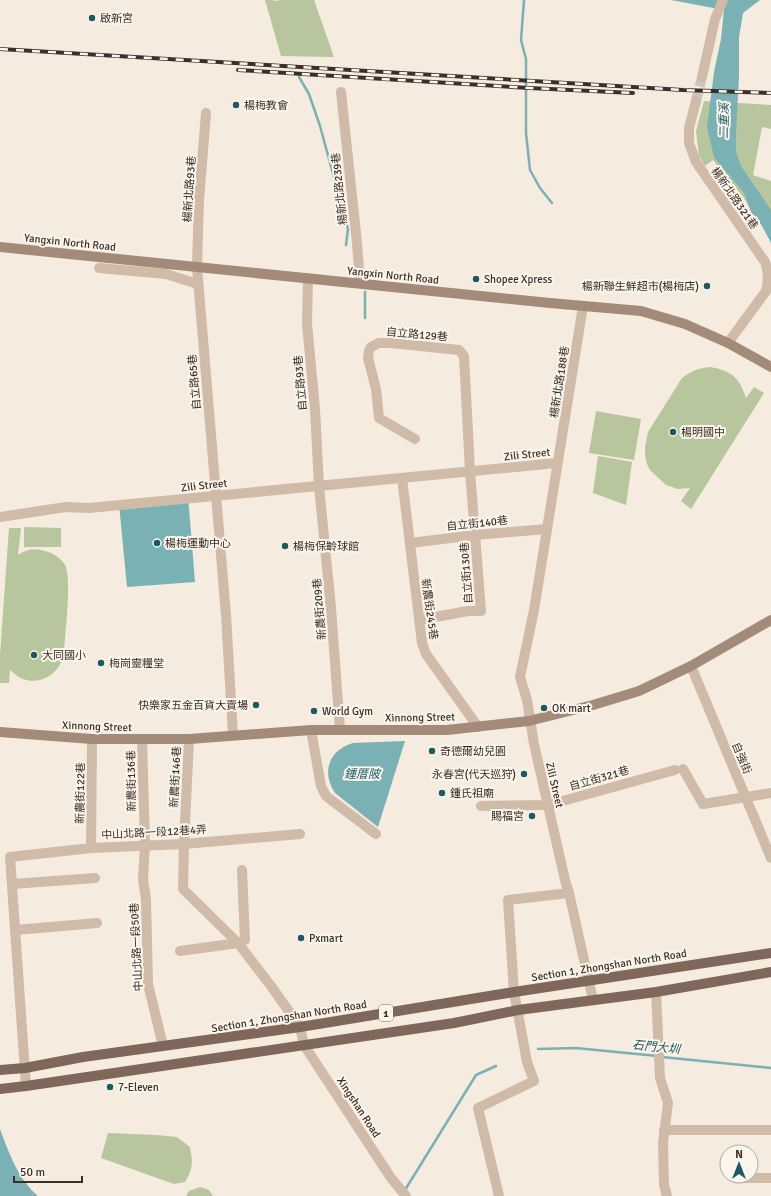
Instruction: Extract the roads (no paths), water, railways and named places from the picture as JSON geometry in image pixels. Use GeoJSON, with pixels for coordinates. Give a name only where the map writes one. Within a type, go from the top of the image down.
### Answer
{"type":"FeatureCollection","features":[{"type":"Feature","properties":{"kind":"main road","name":"Section 1, Zhongshan North Road"},"geometry":{"type":"LineString","coordinates":[[0,1070],[24,1068],[83,1057],[300,1027],[589,980],[771,953]]}},
{"type":"Feature","properties":{"kind":"main road","name":"1"},"geometry":{"type":"LineString","coordinates":[[0,1088],[26,1086],[454,1023],[518,1010],[656,992],[771,972]]}},
{"type":"Feature","properties":{"kind":"street"},"geometry":{"type":"LineString","coordinates":[[702,77],[715,20],[723,0]]}},
{"type":"Feature","properties":{"kind":"street","name":"楊新北路239巷"},"geometry":{"type":"LineString","coordinates":[[341,92],[360,283]]}},
{"type":"Feature","properties":{"kind":"street","name":"楊新北路321巷"},"geometry":{"type":"LineString","coordinates":[[696,101],[689,128],[688,143],[696,162],[765,262],[769,272],[769,281],[766,290],[728,343]]}},
{"type":"Feature","properties":{"kind":"street","name":"楊新北路93巷"},"geometry":{"type":"LineString","coordinates":[[197,267],[199,200],[206,113]]}},
{"type":"Feature","properties":{"kind":"street","name":"Yangxin North Road"},"geometry":{"type":"LineString","coordinates":[[0,247],[641,311],[685,324],[728,343],[771,367]]}},
{"type":"Feature","properties":{"kind":"street","name":"自立路65巷"},"geometry":{"type":"LineString","coordinates":[[197,267],[226,615],[234,735]]}},
{"type":"Feature","properties":{"kind":"street"},"geometry":{"type":"LineString","coordinates":[[99,268],[166,274],[198,284]]}},
{"type":"Feature","properties":{"kind":"street","name":"自立路93巷"},"geometry":{"type":"LineString","coordinates":[[308,278],[307,324],[320,486]]}},
{"type":"Feature","properties":{"kind":"street","name":"楊新北路188巷"},"geometry":{"type":"LineString","coordinates":[[558,463],[583,306]]}},
{"type":"Feature","properties":{"kind":"street","name":"自立路129巷"},"geometry":{"type":"LineString","coordinates":[[415,439],[379,418],[376,389],[368,358],[371,346],[379,343],[391,343],[460,350],[464,356],[470,471]]}},
{"type":"Feature","properties":{"kind":"street","name":"Zili Street"},"geometry":{"type":"LineString","coordinates":[[0,516],[66,507],[90,508],[558,463],[534,610],[520,677],[527,700],[529,721],[570,893],[593,1000]]}},
{"type":"Feature","properties":{"kind":"street","name":"自立街130巷"},"geometry":{"type":"LineString","coordinates":[[419,620],[468,611],[481,611],[470,471]]}},
{"type":"Feature","properties":{"kind":"street","name":"新農街245巷"},"geometry":{"type":"LineString","coordinates":[[402,478],[422,643],[426,654],[478,727]]}},
{"type":"Feature","properties":{"kind":"street","name":"新農街209巷"},"geometry":{"type":"LineString","coordinates":[[320,486],[340,730]]}},
{"type":"Feature","properties":{"kind":"street","name":"自立街140巷"},"geometry":{"type":"LineString","coordinates":[[410,543],[475,535],[547,529]]}},
{"type":"Feature","properties":{"kind":"street","name":"Xinnong Street"},"geometry":{"type":"LineString","coordinates":[[0,732],[92,739],[142,740],[189,739],[310,730],[447,730],[529,721],[593,705],[639,691],[691,666],[771,620]]}},
{"type":"Feature","properties":{"kind":"street","name":"自強街"},"geometry":{"type":"LineString","coordinates":[[691,666],[771,858]]}},
{"type":"Feature","properties":{"kind":"street"},"geometry":{"type":"LineString","coordinates":[[310,730],[321,786],[326,796],[376,834]]}},
{"type":"Feature","properties":{"kind":"street","name":"新農街122巷"},"geometry":{"type":"LineString","coordinates":[[91,848],[92,739]]}},
{"type":"Feature","properties":{"kind":"street","name":"新農街146巷"},"geometry":{"type":"LineString","coordinates":[[189,739],[183,889],[238,943]]}},
{"type":"Feature","properties":{"kind":"street","name":"新農街136巷"},"geometry":{"type":"LineString","coordinates":[[142,740],[145,845]]}},
{"type":"Feature","properties":{"kind":"street","name":"自立街321巷"},"geometry":{"type":"LineString","coordinates":[[481,806],[548,805],[679,769],[703,804],[746,798]]}},
{"type":"Feature","properties":{"kind":"street"},"geometry":{"type":"LineString","coordinates":[[746,798],[771,793]]}},
{"type":"Feature","properties":{"kind":"street","name":"中山北路一段12巷4弄"},"geometry":{"type":"LineString","coordinates":[[12,884],[10,857],[91,848],[184,844],[300,834]]}},
{"type":"Feature","properties":{"kind":"street","name":"中山北路一段50巷"},"geometry":{"type":"LineString","coordinates":[[145,845],[143,880],[146,899],[148,984],[163,1046]]}},
{"type":"Feature","properties":{"kind":"street"},"geometry":{"type":"LineString","coordinates":[[180,951],[238,943],[245,940],[242,870]]}},
{"type":"Feature","properties":{"kind":"street"},"geometry":{"type":"LineString","coordinates":[[26,1086],[12,884],[95,878]]}},
{"type":"Feature","properties":{"kind":"street"},"geometry":{"type":"LineString","coordinates":[[499,1196],[478,1108],[534,1081],[527,1062],[514,992],[508,900],[570,893]]}},
{"type":"Feature","properties":{"kind":"street"},"geometry":{"type":"LineString","coordinates":[[15,930],[98,923]]}},
{"type":"Feature","properties":{"kind":"street"},"geometry":{"type":"LineString","coordinates":[[238,943],[300,1027]]}},
{"type":"Feature","properties":{"kind":"street"},"geometry":{"type":"LineString","coordinates":[[656,992],[660,1078],[668,1103],[663,1143],[664,1185],[667,1196]]}},
{"type":"Feature","properties":{"kind":"street","name":"Xingshan Road"},"geometry":{"type":"LineString","coordinates":[[300,1027],[304,1045],[364,1138],[402,1193]]}},
{"type":"Feature","properties":{"kind":"street"},"geometry":{"type":"LineString","coordinates":[[664,1130],[771,1130]]}},
{"type":"Feature","properties":{"kind":"street"},"geometry":{"type":"LineString","coordinates":[[759,1178],[771,1178]]}},
{"type":"Feature","properties":{"kind":"water","name":"二重溪"},"geometry":{"type":"Polygon","coordinates":[[[671,0],[760,0],[743,13],[739,37],[736,152],[741,166],[771,210],[771,243],[762,226],[751,212],[744,193],[714,157],[707,127],[714,72],[721,39],[724,10],[671,0]]]}},
{"type":"Feature","properties":{"kind":"water","name":"楊梅運動中心"},"geometry":{"type":"Polygon","coordinates":[[[188,496],[195,582],[127,587],[119,504],[188,496]]]}},
{"type":"Feature","properties":{"kind":"water","name":"鍾厝陂"},"geometry":{"type":"Polygon","coordinates":[[[405,741],[378,827],[335,793],[329,777],[328,770],[330,763],[333,756],[338,751],[353,743],[405,741]]]}},
{"type":"Feature","properties":{"kind":"water"},"geometry":{"type":"Polygon","coordinates":[[[0,1129],[20,1174],[38,1196],[0,1196],[0,1129]]]}},
{"type":"Feature","properties":{"kind":"waterway"},"geometry":{"type":"LineString","coordinates":[[524,0],[521,40],[526,59],[526,133],[530,170],[540,188],[552,203]]}},
{"type":"Feature","properties":{"kind":"waterway"},"geometry":{"type":"LineString","coordinates":[[299,77],[309,94],[320,126],[348,229],[346,245]]}},
{"type":"Feature","properties":{"kind":"waterway"},"geometry":{"type":"LineString","coordinates":[[365,292],[365,318]]}},
{"type":"Feature","properties":{"kind":"waterway","name":"石門大圳"},"geometry":{"type":"LineString","coordinates":[[538,1049],[576,1048],[657,1056]]}},
{"type":"Feature","properties":{"kind":"waterway","name":"石門大圳"},"geometry":{"type":"LineString","coordinates":[[662,1057],[771,1068]]}},
{"type":"Feature","properties":{"kind":"waterway","name":"石門大圳"},"geometry":{"type":"LineString","coordinates":[[405,1190],[476,1075],[496,1066]]}},
{"type":"Feature","properties":{"kind":"tunnel"},"geometry":{"type":"LineString","coordinates":[[696,101],[702,77]]}},
{"type":"Feature","properties":{"kind":"railway"},"geometry":{"type":"LineString","coordinates":[[0,49],[683,90],[771,93]]}},
{"type":"Feature","properties":{"kind":"railway"},"geometry":{"type":"LineString","coordinates":[[238,70],[633,93]]}},
{"type":"Feature","properties":{"kind":"place","name":"啟新宮"},"geometry":{"type":"Point","coordinates":[92,18]}},
{"type":"Feature","properties":{"kind":"place","name":"楊梅教會"},"geometry":{"type":"Point","coordinates":[236,105]}},
{"type":"Feature","properties":{"kind":"place","name":"Shopee Xpress"},"geometry":{"type":"Point","coordinates":[476,279]}},
{"type":"Feature","properties":{"kind":"place","name":"楊新聯生鮮超市(楊梅店)"},"geometry":{"type":"Point","coordinates":[707,286]}},
{"type":"Feature","properties":{"kind":"place","name":"楊明國中"},"geometry":{"type":"Point","coordinates":[673,432]}},
{"type":"Feature","properties":{"kind":"place","name":"楊梅運動中心"},"geometry":{"type":"Point","coordinates":[157,543]}},
{"type":"Feature","properties":{"kind":"place","name":"楊梅保齡球館"},"geometry":{"type":"Point","coordinates":[285,546]}},
{"type":"Feature","properties":{"kind":"place","name":"大同國小"},"geometry":{"type":"Point","coordinates":[34,655]}},
{"type":"Feature","properties":{"kind":"place","name":"梅崗靈糧堂"},"geometry":{"type":"Point","coordinates":[101,663]}},
{"type":"Feature","properties":{"kind":"place","name":"快樂家五金百貨大賣場"},"geometry":{"type":"Point","coordinates":[256,705]}},
{"type":"Feature","properties":{"kind":"place","name":"OK mart"},"geometry":{"type":"Point","coordinates":[544,708]}},
{"type":"Feature","properties":{"kind":"place","name":"World Gym"},"geometry":{"type":"Point","coordinates":[314,711]}},
{"type":"Feature","properties":{"kind":"place","name":"奇德爾幼兒園"},"geometry":{"type":"Point","coordinates":[432,751]}},
{"type":"Feature","properties":{"kind":"place","name":"永春宮(代天巡狩)"},"geometry":{"type":"Point","coordinates":[524,774]}},
{"type":"Feature","properties":{"kind":"place","name":"鍾氏祖廟"},"geometry":{"type":"Point","coordinates":[442,793]}},
{"type":"Feature","properties":{"kind":"place","name":"賜福宮"},"geometry":{"type":"Point","coordinates":[532,816]}},
{"type":"Feature","properties":{"kind":"place","name":"Pxmart"},"geometry":{"type":"Point","coordinates":[301,938]}},
{"type":"Feature","properties":{"kind":"place","name":"7-Eleven"},"geometry":{"type":"Point","coordinates":[110,1087]}}]}
